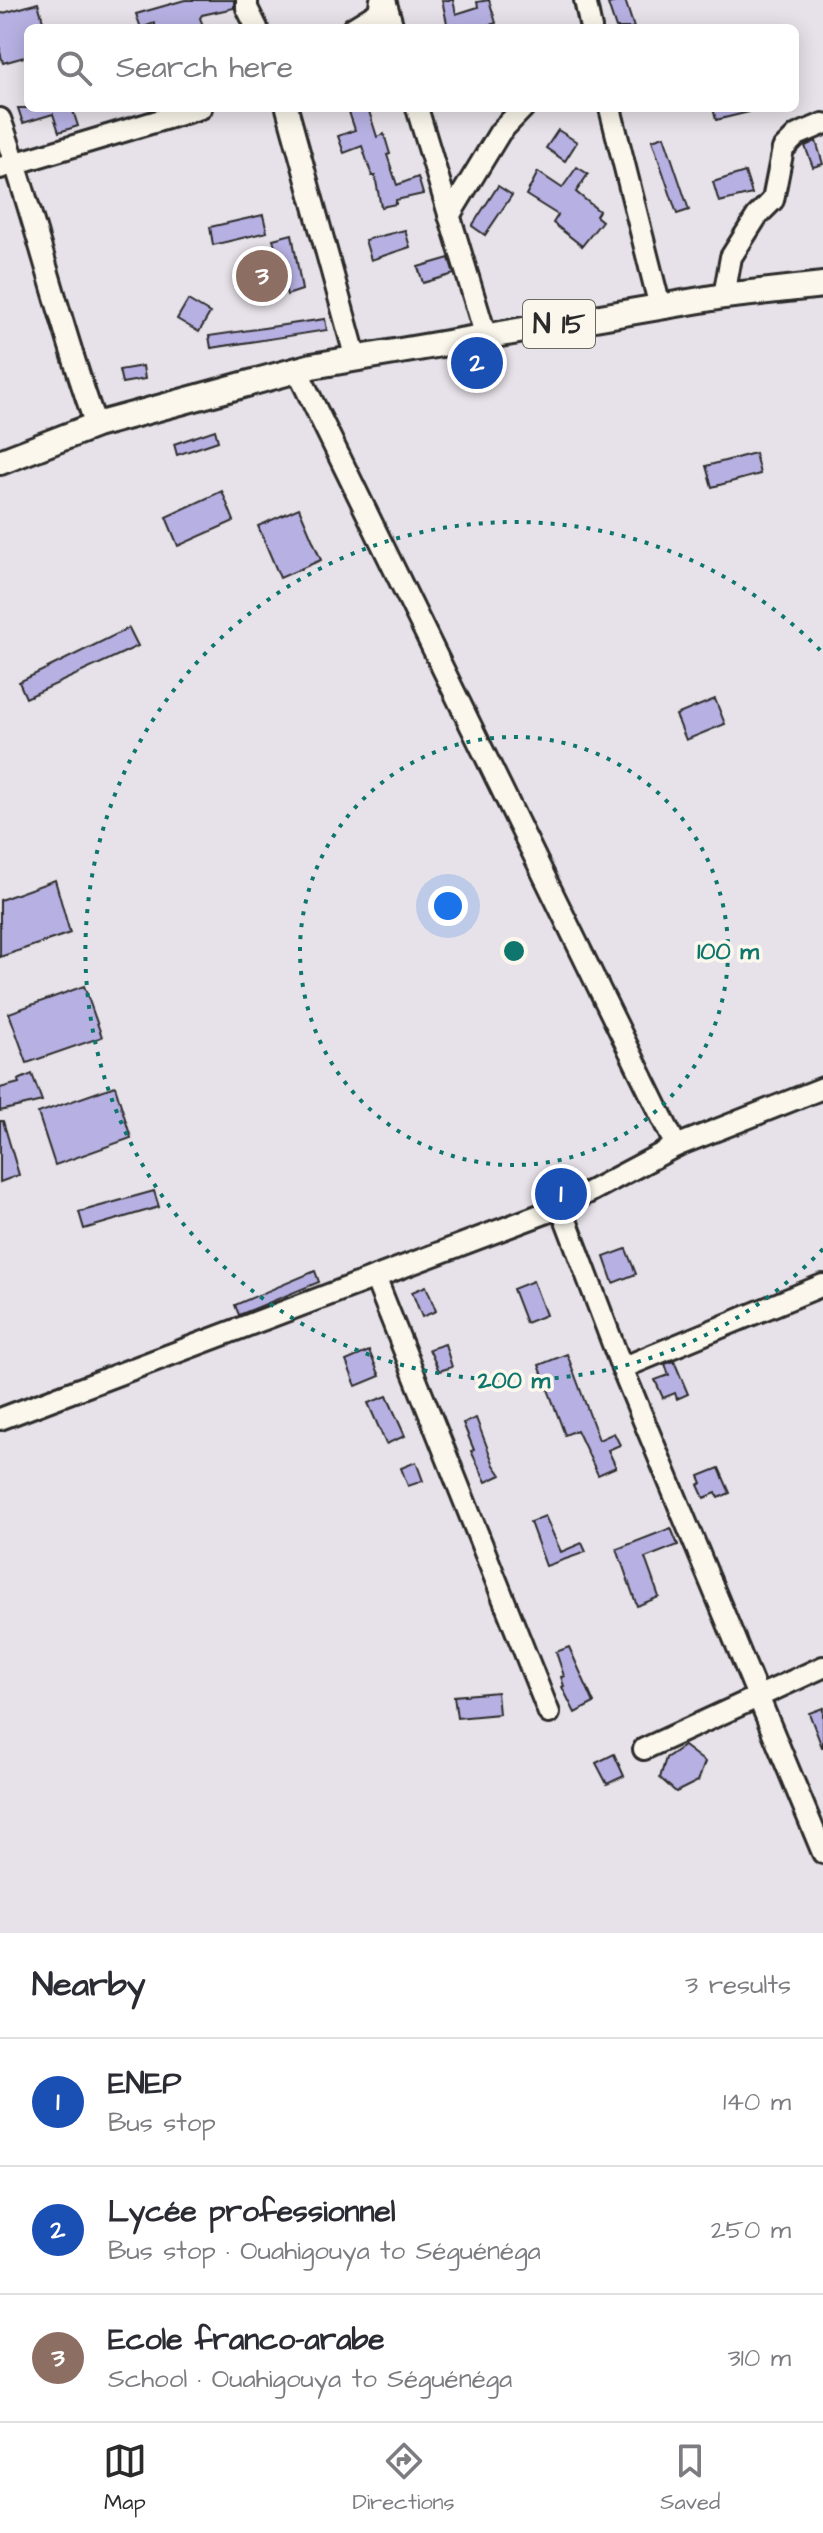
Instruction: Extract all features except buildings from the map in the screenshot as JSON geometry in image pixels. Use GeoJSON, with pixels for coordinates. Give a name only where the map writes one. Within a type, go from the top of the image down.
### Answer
{"type":"FeatureCollection","features":[{"type":"Feature","properties":{"kind":"main road","name":"N 15"},"geometry":{"type":"LineString","coordinates":[[0,462],[96,425],[297,370],[724,296],[823,285]]}},
{"type":"Feature","properties":{"kind":"street"},"geometry":{"type":"LineString","coordinates":[[247,0],[247,8],[255,24]]}},
{"type":"Feature","properties":{"kind":"street"},"geometry":{"type":"LineString","coordinates":[[360,24],[379,12],[383,0]]}},
{"type":"Feature","properties":{"kind":"street"},"geometry":{"type":"LineString","coordinates":[[383,0],[392,24]]}},
{"type":"Feature","properties":{"kind":"street"},"geometry":{"type":"LineString","coordinates":[[585,0],[590,24]]}},
{"type":"Feature","properties":{"kind":"street"},"geometry":{"type":"LineString","coordinates":[[8,166],[188,112]]}},
{"type":"Feature","properties":{"kind":"street"},"geometry":{"type":"LineString","coordinates":[[288,112],[356,359]]}},
{"type":"Feature","properties":{"kind":"street"},"geometry":{"type":"LineString","coordinates":[[418,112],[486,337]]}},
{"type":"Feature","properties":{"kind":"street"},"geometry":{"type":"LineString","coordinates":[[449,216],[500,132],[519,112]]}},
{"type":"Feature","properties":{"kind":"street"},"geometry":{"type":"LineString","coordinates":[[611,112],[660,307]]}},
{"type":"Feature","properties":{"kind":"street"},"geometry":{"type":"LineString","coordinates":[[0,119],[8,166],[96,425]]}},
{"type":"Feature","properties":{"kind":"street"},"geometry":{"type":"LineString","coordinates":[[724,296],[731,257],[757,216],[773,200],[783,149],[797,135],[823,124]]}},
{"type":"Feature","properties":{"kind":"street"},"geometry":{"type":"LineString","coordinates":[[297,370],[676,1146]]}},
{"type":"Feature","properties":{"kind":"street"},"geometry":{"type":"LineString","coordinates":[[0,1419],[561,1207],[676,1146],[823,1088]]}},
{"type":"Feature","properties":{"kind":"street"},"geometry":{"type":"LineString","coordinates":[[561,1207],[622,1368],[823,1853]]}},
{"type":"Feature","properties":{"kind":"street"},"geometry":{"type":"LineString","coordinates":[[375,1277],[549,1713]]}},
{"type":"Feature","properties":{"kind":"street"},"geometry":{"type":"LineString","coordinates":[[622,1368],[823,1285]]}},
{"type":"Feature","properties":{"kind":"street"},"geometry":{"type":"LineString","coordinates":[[644,1749],[823,1667]]}},
{"type":"Feature","properties":{"kind":"place","name":"Ecole franco-arabe"},"geometry":{"type":"Point","coordinates":[262,276]}},
{"type":"Feature","properties":{"kind":"place","name":"Lycée professionnel"},"geometry":{"type":"Point","coordinates":[477,363]}},
{"type":"Feature","properties":{"kind":"place","name":"ENEP"},"geometry":{"type":"Point","coordinates":[561,1194]}}]}
